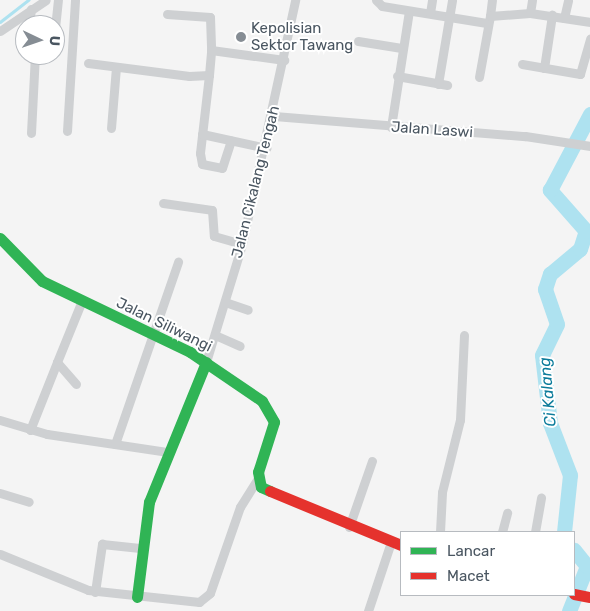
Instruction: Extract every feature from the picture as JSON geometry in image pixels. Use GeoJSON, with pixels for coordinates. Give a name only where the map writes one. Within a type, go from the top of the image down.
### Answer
{"type":"FeatureCollection","features":[{"type":"Feature","properties":{"kind":"street"},"geometry":{"type":"LineString","coordinates":[[0,31],[46,0]]}},
{"type":"Feature","properties":{"kind":"street"},"geometry":{"type":"LineString","coordinates":[[56,15],[58,0]]}},
{"type":"Feature","properties":{"kind":"street"},"geometry":{"type":"LineString","coordinates":[[67,131],[75,0]]}},
{"type":"Feature","properties":{"kind":"street","name":"Jalan Cikalang Tengah"},"geometry":{"type":"LineString","coordinates":[[206,362],[242,244],[274,116],[296,0]]}},
{"type":"Feature","properties":{"kind":"street"},"geometry":{"type":"LineString","coordinates":[[376,0],[382,6],[449,18],[488,20],[530,13],[590,22]]}},
{"type":"Feature","properties":{"kind":"street"},"geometry":{"type":"LineString","coordinates":[[430,14],[432,0]]}},
{"type":"Feature","properties":{"kind":"street"},"geometry":{"type":"LineString","coordinates":[[397,76],[443,84],[452,0]]}},
{"type":"Feature","properties":{"kind":"street"},"geometry":{"type":"LineString","coordinates":[[479,77],[492,0]]}},
{"type":"Feature","properties":{"kind":"street"},"geometry":{"type":"LineString","coordinates":[[530,13],[532,0]]}},
{"type":"Feature","properties":{"kind":"street"},"geometry":{"type":"LineString","coordinates":[[564,18],[568,0]]}},
{"type":"Feature","properties":{"kind":"street"},"geometry":{"type":"LineString","coordinates":[[31,9],[31,15]]}},
{"type":"Feature","properties":{"kind":"street"},"geometry":{"type":"LineString","coordinates":[[391,127],[401,48],[409,10]]}},
{"type":"Feature","properties":{"kind":"street"},"geometry":{"type":"LineString","coordinates":[[167,14],[209,17],[211,50],[200,160],[212,168],[224,166],[231,140]]}},
{"type":"Feature","properties":{"kind":"street"},"geometry":{"type":"LineString","coordinates":[[544,68],[552,15]]}},
{"type":"Feature","properties":{"kind":"street"},"geometry":{"type":"LineString","coordinates":[[522,64],[580,74],[590,38]]}},
{"type":"Feature","properties":{"kind":"street"},"geometry":{"type":"LineString","coordinates":[[358,41],[401,48]]}},
{"type":"Feature","properties":{"kind":"street"},"geometry":{"type":"LineString","coordinates":[[211,50],[284,60]]}},
{"type":"Feature","properties":{"kind":"street"},"geometry":{"type":"LineString","coordinates":[[88,63],[209,75]]}},
{"type":"Feature","properties":{"kind":"street"},"geometry":{"type":"LineString","coordinates":[[30,133],[34,65]]}},
{"type":"Feature","properties":{"kind":"street"},"geometry":{"type":"LineString","coordinates":[[111,128],[116,67]]}},
{"type":"Feature","properties":{"kind":"street","name":"Jalan Laswi"},"geometry":{"type":"LineString","coordinates":[[274,116],[587,143]]}},
{"type":"Feature","properties":{"kind":"street"},"geometry":{"type":"LineString","coordinates":[[202,134],[266,148]]}},
{"type":"Feature","properties":{"kind":"street"},"geometry":{"type":"LineString","coordinates":[[163,204],[212,210],[214,236],[242,244]]}},
{"type":"Feature","properties":{"kind":"street","name":"Jalan Siliwangi"},"geometry":{"type":"LineString","coordinates":[[0,238],[38,278],[81,303],[152,334],[206,362],[258,397],[273,414],[274,425],[257,480]]}},
{"type":"Feature","properties":{"kind":"street"},"geometry":{"type":"LineString","coordinates":[[115,444],[178,262]]}},
{"type":"Feature","properties":{"kind":"street"},"geometry":{"type":"LineString","coordinates":[[225,302],[248,310]]}},
{"type":"Feature","properties":{"kind":"street"},"geometry":{"type":"LineString","coordinates":[[30,430],[81,303]]}},
{"type":"Feature","properties":{"kind":"street"},"geometry":{"type":"LineString","coordinates":[[215,335],[240,346]]}},
{"type":"Feature","properties":{"kind":"street"},"geometry":{"type":"LineString","coordinates":[[440,531],[442,492],[460,420],[464,335]]}},
{"type":"Feature","properties":{"kind":"street"},"geometry":{"type":"LineString","coordinates":[[57,362],[76,384]]}},
{"type":"Feature","properties":{"kind":"street"},"geometry":{"type":"LineString","coordinates":[[137,597],[140,548],[149,502],[167,452],[206,362]]}},
{"type":"Feature","properties":{"kind":"street"},"geometry":{"type":"LineString","coordinates":[[0,420],[30,430],[167,452]]}},
{"type":"Feature","properties":{"kind":"street"},"geometry":{"type":"LineString","coordinates":[[349,527],[372,461]]}},
{"type":"Feature","properties":{"kind":"street"},"geometry":{"type":"LineString","coordinates":[[0,554],[95,592],[193,602],[207,597],[240,507],[257,480],[273,494],[349,527],[396,543],[368,611]]}},
{"type":"Feature","properties":{"kind":"street"},"geometry":{"type":"LineString","coordinates":[[0,493],[29,502]]}},
{"type":"Feature","properties":{"kind":"street"},"geometry":{"type":"LineString","coordinates":[[535,531],[541,498]]}},
{"type":"Feature","properties":{"kind":"street"},"geometry":{"type":"LineString","coordinates":[[502,531],[507,513]]}},
{"type":"Feature","properties":{"kind":"street"},"geometry":{"type":"LineString","coordinates":[[95,592],[103,543],[140,548]]}},
{"type":"Feature","properties":{"kind":"waterway"},"geometry":{"type":"LineString","coordinates":[[0,22],[28,0]]}},
{"type":"Feature","properties":{"kind":"waterway","name":"Ci Kalang"},"geometry":{"type":"LineString","coordinates":[[564,531],[570,475],[550,423],[542,355],[557,324],[545,289],[550,274],[580,249],[586,231],[550,190],[590,114]]}},
{"type":"Feature","properties":{"kind":"waterway","name":"Ci Kalang"},"geometry":{"type":"LineString","coordinates":[[575,551],[587,566],[575,596]]}},
{"type":"Feature","properties":{"kind":"waterway","name":"Ci Kalang"},"geometry":{"type":"LineString","coordinates":[[569,611],[575,596]]}},
{"type":"Feature","properties":{"kind":"traffic: fast"},"geometry":{"type":"LineString","coordinates":[[0,238],[42,281],[190,352],[262,401],[274,422],[258,472],[261,487],[270,491]]}},
{"type":"Feature","properties":{"kind":"traffic: fast"},"geometry":{"type":"LineString","coordinates":[[137,597],[149,502],[206,362]]}},
{"type":"Feature","properties":{"kind":"traffic: jam"},"geometry":{"type":"LineString","coordinates":[[270,491],[400,545]]}},
{"type":"Feature","properties":{"kind":"traffic: jam"},"geometry":{"type":"LineString","coordinates":[[575,594],[590,597]]}},
{"type":"Feature","properties":{"kind":"place","name":"Kepolisian Sektor Tawang"},"geometry":{"type":"Point","coordinates":[241,37]}}]}
